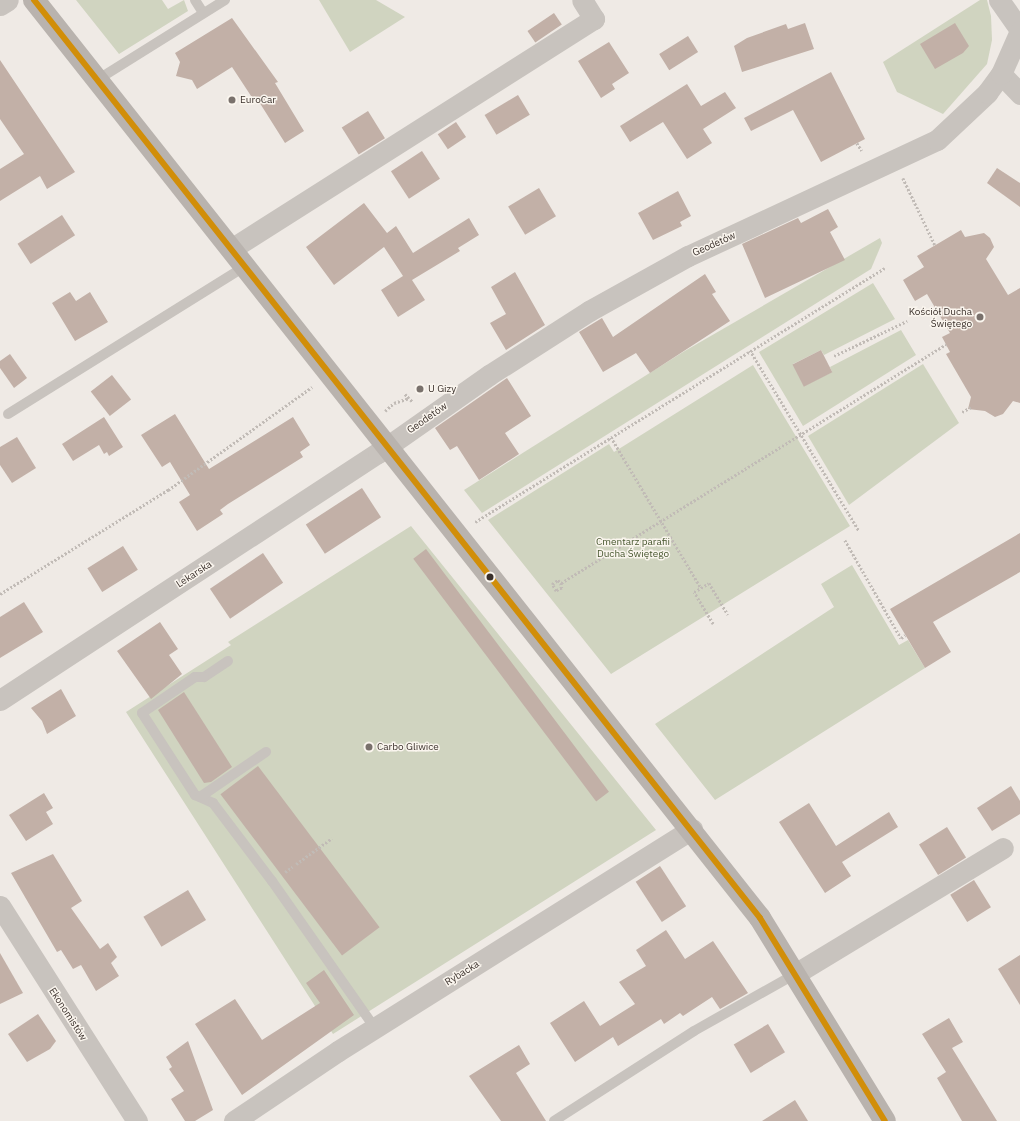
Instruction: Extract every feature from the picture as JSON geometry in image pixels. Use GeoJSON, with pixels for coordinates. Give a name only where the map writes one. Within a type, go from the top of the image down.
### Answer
{"type":"FeatureCollection","features":[{"type":"Feature","properties":{"kind":"main road"},"geometry":{"type":"LineString","coordinates":[[34,0],[244,267],[692,830],[760,918],[885,1121]]}},
{"type":"Feature","properties":{"kind":"street"},"geometry":{"type":"LineString","coordinates":[[0,5],[8,0]]}},
{"type":"Feature","properties":{"kind":"street"},"geometry":{"type":"LineString","coordinates":[[231,249],[594,19],[582,0]]}},
{"type":"Feature","properties":{"kind":"street"},"geometry":{"type":"LineString","coordinates":[[999,0],[1020,31]]}},
{"type":"Feature","properties":{"kind":"street","name":"Geodetów"},"geometry":{"type":"LineString","coordinates":[[387,447],[489,375],[609,300],[688,256],[937,140],[987,93],[1001,74],[1020,31]]}},
{"type":"Feature","properties":{"kind":"street"},"geometry":{"type":"LineString","coordinates":[[1001,74],[1020,94]]}},
{"type":"Feature","properties":{"kind":"street","name":"Lekarska"},"geometry":{"type":"LineString","coordinates":[[0,700],[387,447]]}},
{"type":"Feature","properties":{"kind":"street","name":"Rybacka"},"geometry":{"type":"LineString","coordinates":[[234,1121],[375,1028],[692,830]]}},
{"type":"Feature","properties":{"kind":"street"},"geometry":{"type":"LineString","coordinates":[[794,974],[1003,848]]}},
{"type":"Feature","properties":{"kind":"street","name":"Ekonomistów"},"geometry":{"type":"LineString","coordinates":[[0,906],[137,1121]]}},
{"type":"Feature","properties":{"kind":"lane"},"geometry":{"type":"LineString","coordinates":[[195,0],[203,13]]}},
{"type":"Feature","properties":{"kind":"lane"},"geometry":{"type":"LineString","coordinates":[[96,80],[225,0]]}},
{"type":"Feature","properties":{"kind":"lane"},"geometry":{"type":"LineString","coordinates":[[8,414],[244,267]]}},
{"type":"Feature","properties":{"kind":"lane"},"geometry":{"type":"LineString","coordinates":[[228,661],[204,677],[195,677],[142,713],[195,795],[213,803],[375,1028]]}},
{"type":"Feature","properties":{"kind":"lane"},"geometry":{"type":"LineString","coordinates":[[200,797],[266,752]]}},
{"type":"Feature","properties":{"kind":"lane"},"geometry":{"type":"LineString","coordinates":[[554,1121],[694,1031],[794,974]]}},
{"type":"Feature","properties":{"kind":"path"},"geometry":{"type":"LineString","coordinates":[[904,182],[934,245]]}},
{"type":"Feature","properties":{"kind":"path"},"geometry":{"type":"LineString","coordinates":[[474,522],[884,268]]}},
{"type":"Feature","properties":{"kind":"path"},"geometry":{"type":"LineString","coordinates":[[834,356],[907,321]]}},
{"type":"Feature","properties":{"kind":"path"},"geometry":{"type":"LineString","coordinates":[[561,583],[946,344]]}},
{"type":"Feature","properties":{"kind":"path"},"geometry":{"type":"LineString","coordinates":[[750,350],[859,531]]}},
{"type":"Feature","properties":{"kind":"path"},"geometry":{"type":"LineString","coordinates":[[0,594],[168,490],[330,374]]}},
{"type":"Feature","properties":{"kind":"path"},"geometry":{"type":"LineString","coordinates":[[384,412],[394,403],[409,398]]}},
{"type":"Feature","properties":{"kind":"path"},"geometry":{"type":"LineString","coordinates":[[962,412],[971,407]]}},
{"type":"Feature","properties":{"kind":"path"},"geometry":{"type":"LineString","coordinates":[[611,437],[701,588]]}},
{"type":"Feature","properties":{"kind":"path"},"geometry":{"type":"LineString","coordinates":[[844,540],[901,638],[905,635]]}},
{"type":"Feature","properties":{"kind":"path"},"geometry":{"type":"LineString","coordinates":[[713,624],[694,592],[709,583],[728,615]]}},
{"type":"Feature","properties":{"kind":"path"},"geometry":{"type":"LineString","coordinates":[[296,864],[332,838]]}},
{"type":"Feature","properties":{"kind":"green space"},"geometry":{"type":"Polygon","coordinates":[[[76,0],[162,0],[168,9],[184,0],[188,11],[119,54],[76,0]]]}},
{"type":"Feature","properties":{"kind":"green space"},"geometry":{"type":"Polygon","coordinates":[[[319,0],[376,0],[405,17],[350,52],[319,0]]]}},
{"type":"Feature","properties":{"kind":"green space"},"geometry":{"type":"Polygon","coordinates":[[[980,0],[987,0],[991,16],[992,40],[987,64],[943,114],[897,92],[883,62],[980,0]]]}},
{"type":"Feature","properties":{"kind":"green space"},"geometry":{"type":"Polygon","coordinates":[[[880,238],[882,243],[871,269],[482,513],[464,490],[683,352],[880,238]]]}},
{"type":"Feature","properties":{"kind":"green space"},"geometry":{"type":"Polygon","coordinates":[[[873,283],[895,319],[824,355],[821,350],[793,364],[804,386],[832,372],[830,367],[901,330],[916,355],[803,426],[759,352],[873,283]]]}},
{"type":"Feature","properties":{"kind":"green space"},"geometry":{"type":"Polygon","coordinates":[[[923,364],[959,423],[849,505],[808,436],[923,364]]]}},
{"type":"Feature","properties":{"kind":"green space","name":"Cmentarz parafii Ducha Świętego"},"geometry":{"type":"Polygon","coordinates":[[[753,365],[850,526],[611,674],[488,520],[609,444],[614,452],[753,365]]]}},
{"type":"Feature","properties":{"kind":"green space","name":"Carbo Gliwice"},"geometry":{"type":"Polygon","coordinates":[[[411,526],[656,830],[333,1034],[126,712],[231,645],[228,642],[411,526]]]}},
{"type":"Feature","properties":{"kind":"green space"},"geometry":{"type":"Polygon","coordinates":[[[852,565],[899,645],[908,640],[925,668],[715,800],[655,724],[834,607],[821,584],[852,565]]]}},
{"type":"Feature","properties":{"kind":"building"},"geometry":{"type":"Polygon","coordinates":[[[554,13],[562,25],[535,43],[527,31],[554,13]]]}},
{"type":"Feature","properties":{"kind":"building"},"geometry":{"type":"Polygon","coordinates":[[[232,18],[278,82],[275,83],[304,131],[285,143],[256,97],[253,99],[232,67],[197,89],[192,80],[176,76],[180,62],[175,53],[232,18]]]}},
{"type":"Feature","properties":{"kind":"building"},"geometry":{"type":"Polygon","coordinates":[[[805,23],[814,49],[742,72],[734,46],[747,38],[786,24],[788,29],[805,23]]]}},
{"type":"Feature","properties":{"kind":"building"},"geometry":{"type":"Polygon","coordinates":[[[955,23],[969,46],[963,53],[935,69],[920,44],[955,23]]]}},
{"type":"Feature","properties":{"kind":"building"},"geometry":{"type":"Polygon","coordinates":[[[688,36],[698,52],[669,70],[659,54],[688,36]]]}},
{"type":"Feature","properties":{"kind":"building"},"geometry":{"type":"Polygon","coordinates":[[[609,42],[629,73],[612,84],[615,89],[601,98],[578,61],[609,42]]]}},
{"type":"Feature","properties":{"kind":"building"},"geometry":{"type":"Polygon","coordinates":[[[0,60],[75,172],[47,189],[40,176],[0,201],[0,169],[24,154],[0,119],[0,60]]]}},
{"type":"Feature","properties":{"kind":"building"},"geometry":{"type":"Polygon","coordinates":[[[831,72],[865,139],[821,162],[793,110],[751,131],[744,118],[831,72]]]}},
{"type":"Feature","properties":{"kind":"building"},"geometry":{"type":"Polygon","coordinates":[[[687,84],[701,106],[725,92],[736,108],[703,129],[712,143],[687,159],[663,122],[630,142],[620,126],[687,84]]]}},
{"type":"Feature","properties":{"kind":"building"},"geometry":{"type":"Polygon","coordinates":[[[518,95],[530,115],[496,135],[485,115],[518,95]]]}},
{"type":"Feature","properties":{"kind":"building"},"geometry":{"type":"Polygon","coordinates":[[[368,111],[385,138],[359,155],[342,127],[368,111]]]}},
{"type":"Feature","properties":{"kind":"building"},"geometry":{"type":"Polygon","coordinates":[[[456,122],[466,137],[448,149],[438,134],[456,122]]]}},
{"type":"Feature","properties":{"kind":"building"},"geometry":{"type":"Polygon","coordinates":[[[422,151],[440,179],[409,199],[391,171],[422,151]]]}},
{"type":"Feature","properties":{"kind":"building"},"geometry":{"type":"Polygon","coordinates":[[[997,168],[1020,183],[1020,207],[987,183],[997,168]]]}},
{"type":"Feature","properties":{"kind":"building"},"geometry":{"type":"Polygon","coordinates":[[[539,188],[556,216],[525,235],[508,207],[539,188]]]}},
{"type":"Feature","properties":{"kind":"building"},"geometry":{"type":"Polygon","coordinates":[[[678,191],[691,216],[680,222],[682,226],[653,240],[638,213],[678,191]]]}},
{"type":"Feature","properties":{"kind":"building"},"geometry":{"type":"Polygon","coordinates":[[[364,203],[387,233],[396,226],[413,253],[469,218],[479,235],[458,248],[460,251],[412,280],[425,300],[398,317],[381,290],[403,276],[384,247],[334,285],[306,247],[364,203]]]}},
{"type":"Feature","properties":{"kind":"building"},"geometry":{"type":"Polygon","coordinates":[[[828,209],[838,227],[830,232],[845,260],[765,298],[742,244],[798,218],[801,223],[828,209]]]}},
{"type":"Feature","properties":{"kind":"building"},"geometry":{"type":"Polygon","coordinates":[[[62,215],[75,235],[31,264],[18,244],[62,215]]]}},
{"type":"Feature","properties":{"kind":"building","name":"Kościół Ducha Świętego"},"geometry":{"type":"Polygon","coordinates":[[[961,230],[965,237],[984,233],[990,238],[994,247],[986,259],[1008,295],[1020,288],[1020,403],[1013,401],[1003,414],[995,417],[985,411],[968,409],[971,397],[946,354],[950,352],[942,337],[950,333],[927,294],[915,301],[903,280],[924,267],[917,256],[961,230]]]}},
{"type":"Feature","properties":{"kind":"building"},"geometry":{"type":"Polygon","coordinates":[[[515,272],[545,325],[506,350],[490,323],[506,314],[491,287],[515,272]]]}},
{"type":"Feature","properties":{"kind":"building"},"geometry":{"type":"Polygon","coordinates":[[[705,274],[716,292],[712,294],[730,321],[650,373],[636,353],[603,372],[579,332],[602,318],[613,337],[705,274]]]}},
{"type":"Feature","properties":{"kind":"building"},"geometry":{"type":"Polygon","coordinates":[[[70,292],[76,301],[90,292],[108,322],[75,341],[52,303],[70,292]]]}},
{"type":"Feature","properties":{"kind":"building"},"geometry":{"type":"Polygon","coordinates":[[[821,350],[832,372],[804,387],[792,365],[821,350]]]}},
{"type":"Feature","properties":{"kind":"building"},"geometry":{"type":"Polygon","coordinates":[[[10,354],[27,378],[14,388],[0,368],[0,361],[10,354]]]}},
{"type":"Feature","properties":{"kind":"building"},"geometry":{"type":"Polygon","coordinates":[[[112,375],[131,399],[110,416],[91,392],[112,375]]]}},
{"type":"Feature","properties":{"kind":"building"},"geometry":{"type":"Polygon","coordinates":[[[507,378],[531,416],[505,433],[519,454],[479,480],[457,446],[450,450],[435,428],[507,378]]]}},
{"type":"Feature","properties":{"kind":"building"},"geometry":{"type":"Polygon","coordinates":[[[175,414],[209,469],[293,417],[310,445],[300,452],[303,457],[228,504],[220,510],[223,514],[197,531],[179,502],[190,495],[170,462],[162,467],[141,435],[175,414]]]}},
{"type":"Feature","properties":{"kind":"building"},"geometry":{"type":"Polygon","coordinates":[[[104,417],[123,447],[109,456],[107,452],[104,454],[99,445],[73,461],[62,444],[104,417]]]}},
{"type":"Feature","properties":{"kind":"building"},"geometry":{"type":"Polygon","coordinates":[[[17,437],[36,468],[12,483],[0,465],[0,447],[17,437]]]}},
{"type":"Feature","properties":{"kind":"building"},"geometry":{"type":"Polygon","coordinates":[[[362,488],[381,517],[325,554],[306,524],[362,488]]]}},
{"type":"Feature","properties":{"kind":"building"},"geometry":{"type":"Polygon","coordinates":[[[1020,533],[1020,572],[933,622],[951,652],[925,668],[890,609],[1020,533]]]}},
{"type":"Feature","properties":{"kind":"building"},"geometry":{"type":"Polygon","coordinates":[[[123,546],[138,570],[102,592],[87,568],[123,546]]]}},
{"type":"Feature","properties":{"kind":"building"},"geometry":{"type":"Polygon","coordinates":[[[426,549],[609,792],[596,801],[413,559],[426,549]]]}},
{"type":"Feature","properties":{"kind":"building"},"geometry":{"type":"Polygon","coordinates":[[[263,553],[283,583],[230,619],[210,589],[263,553]]]}},
{"type":"Feature","properties":{"kind":"building"},"geometry":{"type":"Polygon","coordinates":[[[24,602],[43,632],[0,658],[0,617],[24,602]]]}},
{"type":"Feature","properties":{"kind":"building"},"geometry":{"type":"Polygon","coordinates":[[[160,622],[178,649],[169,655],[182,674],[151,699],[117,651],[160,622]]]}},
{"type":"Feature","properties":{"kind":"building"},"geometry":{"type":"Polygon","coordinates":[[[61,689],[76,716],[47,734],[42,721],[31,708],[61,689]]]}},
{"type":"Feature","properties":{"kind":"building"},"geometry":{"type":"Polygon","coordinates":[[[184,692],[232,767],[211,782],[204,783],[158,710],[184,692]]]}},
{"type":"Feature","properties":{"kind":"building"},"geometry":{"type":"Polygon","coordinates":[[[258,766],[380,927],[342,956],[220,794],[258,766]]]}},
{"type":"Feature","properties":{"kind":"building"},"geometry":{"type":"Polygon","coordinates":[[[1011,786],[1020,801],[1020,814],[992,831],[977,808],[1011,786]]]}},
{"type":"Feature","properties":{"kind":"building"},"geometry":{"type":"Polygon","coordinates":[[[44,793],[53,808],[46,812],[53,824],[26,841],[9,815],[44,793]]]}},
{"type":"Feature","properties":{"kind":"building"},"geometry":{"type":"Polygon","coordinates":[[[809,803],[836,846],[889,812],[898,827],[842,862],[851,876],[825,893],[779,822],[809,803]]]}},
{"type":"Feature","properties":{"kind":"building"},"geometry":{"type":"Polygon","coordinates":[[[947,827],[966,858],[938,875],[919,844],[947,827]]]}},
{"type":"Feature","properties":{"kind":"building"},"geometry":{"type":"Polygon","coordinates":[[[53,854],[82,901],[71,908],[100,949],[108,943],[117,957],[111,963],[119,976],[96,991],[81,965],[73,969],[61,950],[57,952],[11,873],[53,854]]]}},
{"type":"Feature","properties":{"kind":"building"},"geometry":{"type":"Polygon","coordinates":[[[660,866],[686,906],[662,922],[636,882],[660,866]]]}},
{"type":"Feature","properties":{"kind":"building"},"geometry":{"type":"Polygon","coordinates":[[[974,880],[991,907],[967,922],[950,895],[974,880]]]}},
{"type":"Feature","properties":{"kind":"building"},"geometry":{"type":"Polygon","coordinates":[[[188,890],[206,920],[161,947],[143,917],[188,890]]]}},
{"type":"Feature","properties":{"kind":"building"},"geometry":{"type":"Polygon","coordinates":[[[666,930],[685,959],[713,941],[748,993],[720,1009],[712,997],[683,1016],[680,1013],[664,1024],[661,1019],[618,1046],[613,1037],[575,1062],[550,1023],[584,1001],[600,1026],[635,1004],[619,982],[646,966],[636,950],[666,930]]]}},
{"type":"Feature","properties":{"kind":"building"},"geometry":{"type":"Polygon","coordinates":[[[0,953],[23,993],[0,1004],[0,953]]]}},
{"type":"Feature","properties":{"kind":"building"},"geometry":{"type":"Polygon","coordinates":[[[1020,955],[1020,1005],[998,969],[1020,955]]]}},
{"type":"Feature","properties":{"kind":"building"},"geometry":{"type":"Polygon","coordinates":[[[324,970],[354,1015],[242,1095],[195,1024],[235,999],[262,1040],[320,1003],[306,983],[324,970]]]}},
{"type":"Feature","properties":{"kind":"building"},"geometry":{"type":"Polygon","coordinates":[[[38,1014],[56,1041],[50,1049],[27,1062],[8,1034],[38,1014]]]}},
{"type":"Feature","properties":{"kind":"building"},"geometry":{"type":"Polygon","coordinates":[[[949,1018],[963,1042],[952,1048],[997,1121],[962,1121],[937,1078],[946,1072],[922,1034],[949,1018]]]}},
{"type":"Feature","properties":{"kind":"building"},"geometry":{"type":"Polygon","coordinates":[[[768,1024],[785,1052],[751,1073],[734,1045],[768,1024]]]}},
{"type":"Feature","properties":{"kind":"building"},"geometry":{"type":"Polygon","coordinates":[[[188,1041],[213,1110],[195,1121],[185,1121],[171,1099],[184,1091],[169,1069],[172,1067],[166,1057],[188,1041]]]}},
{"type":"Feature","properties":{"kind":"building"},"geometry":{"type":"Polygon","coordinates":[[[519,1045],[530,1064],[516,1073],[546,1121],[501,1121],[469,1076],[519,1045]]]}},
{"type":"Feature","properties":{"kind":"building"},"geometry":{"type":"Polygon","coordinates":[[[795,1100],[808,1121],[762,1121],[795,1100]]]}},
{"type":"Feature","properties":{"kind":"transit line"},"geometry":{"type":"LineString","coordinates":[[34,0],[760,918],[885,1121]]}},
{"type":"Feature","properties":{"kind":"place","name":"EuroCar"},"geometry":{"type":"Point","coordinates":[232,100]}},
{"type":"Feature","properties":{"kind":"place","name":"Kościół Ducha Świętego"},"geometry":{"type":"Point","coordinates":[980,317]}},
{"type":"Feature","properties":{"kind":"place","name":"U Gizy"},"geometry":{"type":"Point","coordinates":[420,389]}},
{"type":"Feature","properties":{"kind":"place","name":"Carbo Gliwice"},"geometry":{"type":"Point","coordinates":[369,747]}}]}
